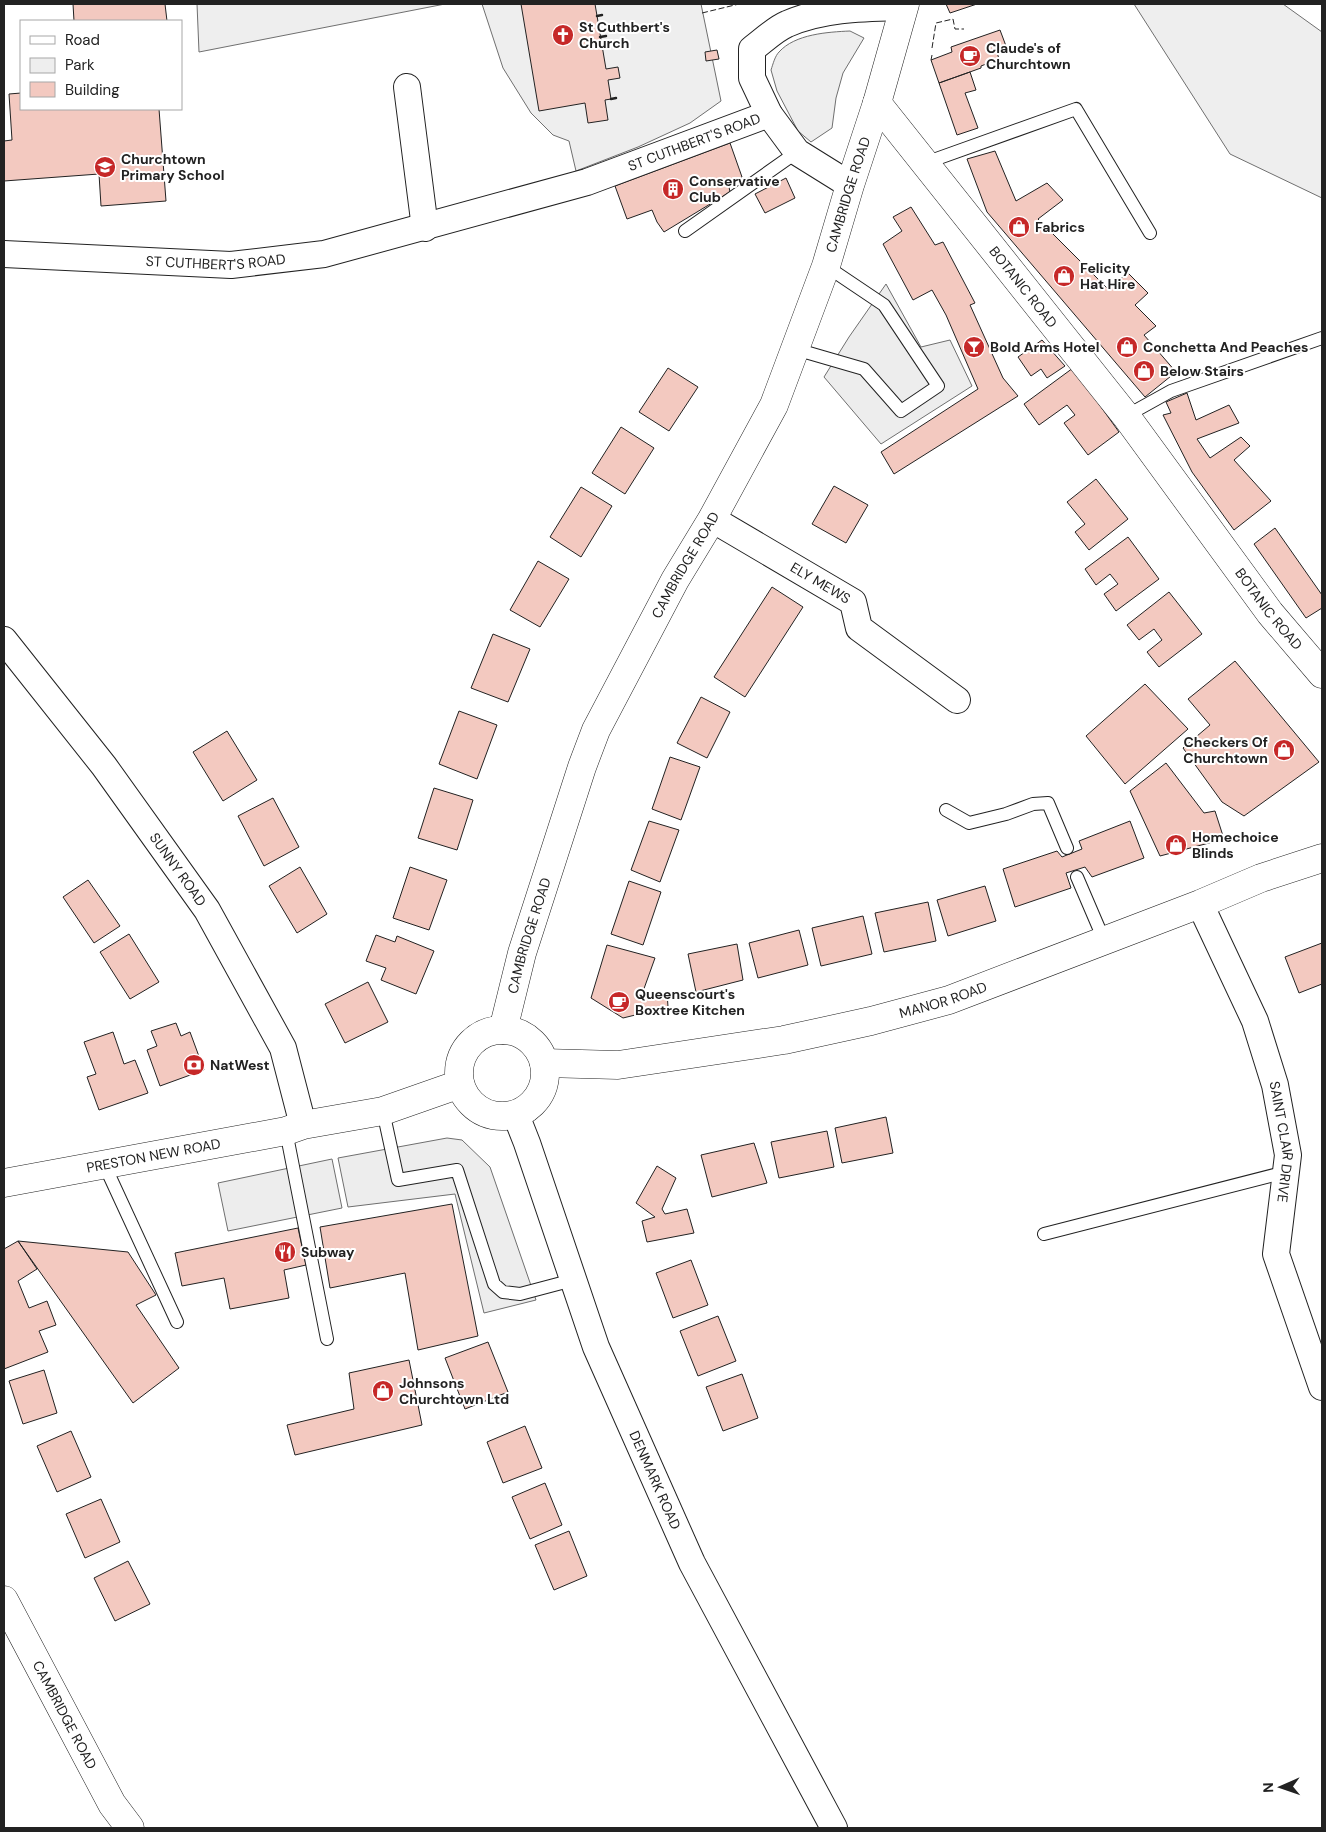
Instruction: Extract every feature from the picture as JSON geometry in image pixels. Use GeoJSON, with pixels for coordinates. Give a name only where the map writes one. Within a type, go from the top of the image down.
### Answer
{"type":"FeatureCollection","features":[{"type":"Feature","properties":{"kind":"main road"},"geometry":{"type":"LineString","coordinates":[[877,103],[905,6]]}},
{"type":"Feature","properties":{"kind":"main road","name":"BOTANIC ROAD"},"geometry":{"type":"LineString","coordinates":[[877,103],[1126,416],[1270,614],[1322,674]]}},
{"type":"Feature","properties":{"kind":"main road","name":"CAMBRIDGE ROAD"},"geometry":{"type":"LineString","coordinates":[[503,1030],[522,953],[582,767],[596,730],[675,580],[712,519],[774,405],[826,266],[877,103]]}},
{"type":"Feature","properties":{"kind":"main road","name":"MANOR ROAD"},"geometry":{"type":"LineString","coordinates":[[544,1063],[618,1065],[784,1040],[861,1023],[949,1000],[1200,904],[1261,878],[1322,858]]}},
{"type":"Feature","properties":{"kind":"main road"},"geometry":{"type":"LineString","coordinates":[[503,1030],[517,1032],[530,1039],[539,1050],[546,1076],[543,1089],[537,1100],[528,1109],[516,1115],[502,1117],[488,1115],[475,1108],[465,1097],[460,1084],[459,1071],[461,1058],[468,1046],[477,1037],[490,1031],[503,1030]]}},
{"type":"Feature","properties":{"kind":"main road"},"geometry":{"type":"LineString","coordinates":[[295,1128],[383,1111],[460,1084]]}},
{"type":"Feature","properties":{"kind":"main road","name":"PRESTON NEW ROAD"},"geometry":{"type":"LineString","coordinates":[[6,1179],[104,1164],[295,1128]]}},
{"type":"Feature","properties":{"kind":"main road","name":"CAMBRIDGE ROAD"},"geometry":{"type":"LineString","coordinates":[[4,1600],[112,1804],[130,1828]]}},
{"type":"Feature","properties":{"kind":"street","name":"ST CUTHBERT'S ROAD"},"geometry":{"type":"LineString","coordinates":[[4,254],[231,265],[324,254],[425,228],[587,182],[769,114],[752,78],[752,48],[786,24],[810,16],[852,9],[905,6]]}},
{"type":"Feature","properties":{"kind":"street"},"geometry":{"type":"LineString","coordinates":[[407,87],[425,228]]}},
{"type":"Feature","properties":{"kind":"street"},"geometry":{"type":"LineString","coordinates":[[769,114],[797,152],[850,185]]}},
{"type":"Feature","properties":{"kind":"street","name":"ELY MEWS"},"geometry":{"type":"LineString","coordinates":[[712,519],[852,602],[859,628],[958,700]]}},
{"type":"Feature","properties":{"kind":"street","name":"SUNNY ROAD"},"geometry":{"type":"LineString","coordinates":[[4,640],[104,766],[207,910],[283,1048],[295,1128]]}},
{"type":"Feature","properties":{"kind":"street","name":"SAINT CLAIR DRIVE"},"geometry":{"type":"LineString","coordinates":[[1200,904],[1255,1021],[1275,1085],[1288,1154],[1276,1254],[1322,1387]]}},
{"type":"Feature","properties":{"kind":"street","name":"DENMARK ROAD"},"geometry":{"type":"LineString","coordinates":[[516,1115],[596,1347],[692,1563],[834,1828]]}},
{"type":"Feature","properties":{"kind":"lane"},"geometry":{"type":"LineString","coordinates":[[925,163],[1076,109],[1150,233]]}},
{"type":"Feature","properties":{"kind":"lane"},"geometry":{"type":"LineString","coordinates":[[685,231],[797,152]]}},
{"type":"Feature","properties":{"kind":"lane"},"geometry":{"type":"LineString","coordinates":[[795,349],[864,369],[901,411],[938,386],[884,305],[826,266]]}},
{"type":"Feature","properties":{"kind":"lane"},"geometry":{"type":"LineString","coordinates":[[1126,416],[1171,391],[1322,338]]}},
{"type":"Feature","properties":{"kind":"lane"},"geometry":{"type":"LineString","coordinates":[[946,810],[970,823],[1006,814],[1033,804],[1048,803],[1068,848]]}},
{"type":"Feature","properties":{"kind":"lane"},"geometry":{"type":"LineString","coordinates":[[1077,876],[1104,940]]}},
{"type":"Feature","properties":{"kind":"lane"},"geometry":{"type":"LineString","coordinates":[[383,1111],[398,1180],[457,1170],[494,1284],[503,1292],[520,1294],[573,1280]]}},
{"type":"Feature","properties":{"kind":"lane"},"geometry":{"type":"LineString","coordinates":[[295,1128],[327,1339]]}},
{"type":"Feature","properties":{"kind":"lane"},"geometry":{"type":"LineString","coordinates":[[104,1164],[177,1322]]}},
{"type":"Feature","properties":{"kind":"lane"},"geometry":{"type":"LineString","coordinates":[[1044,1234],[1286,1172]]}},
{"type":"Feature","properties":{"kind":"green space"},"geometry":{"type":"Polygon","coordinates":[[[197,4],[445,4],[199,52],[197,4]]]}},
{"type":"Feature","properties":{"kind":"green space"},"geometry":{"type":"Polygon","coordinates":[[[482,4],[701,4],[721,101],[690,123],[638,147],[576,171],[569,141],[553,135],[531,113],[503,68],[482,4]]]}},
{"type":"Feature","properties":{"kind":"green space"},"geometry":{"type":"Polygon","coordinates":[[[1134,4],[1283,4],[1322,32],[1322,198],[1230,154],[1134,4]]]}},
{"type":"Feature","properties":{"kind":"green space"},"geometry":{"type":"Polygon","coordinates":[[[850,31],[864,38],[843,73],[836,98],[832,128],[811,142],[798,131],[777,91],[771,70],[773,63],[779,52],[794,41],[812,35],[850,31]]]}},
{"type":"Feature","properties":{"kind":"shaded area"},"geometry":{"type":"Polygon","coordinates":[[[886,284],[921,347],[950,340],[972,386],[881,444],[824,377],[886,284]]]}},
{"type":"Feature","properties":{"kind":"shaded area"},"geometry":{"type":"Polygon","coordinates":[[[447,1138],[462,1140],[490,1167],[536,1300],[484,1313],[455,1194],[348,1207],[338,1158],[447,1138]]]}},
{"type":"Feature","properties":{"kind":"shaded area"},"geometry":{"type":"Polygon","coordinates":[[[332,1159],[342,1208],[228,1231],[218,1183],[332,1159]]]}},
{"type":"Feature","properties":{"kind":"building"},"geometry":{"type":"Polygon","coordinates":[[[73,4],[165,4],[167,20],[74,20],[73,4]]]}},
{"type":"Feature","properties":{"kind":"building","name":"St Cuthbert's Church"},"geometry":{"type":"Polygon","coordinates":[[[521,4],[595,4],[606,69],[618,67],[620,78],[608,80],[611,99],[605,100],[608,120],[588,123],[585,103],[539,111],[521,4]]]}},
{"type":"Feature","properties":{"kind":"building"},"geometry":{"type":"Polygon","coordinates":[[[946,4],[977,4],[950,13],[946,4]]]}},
{"type":"Feature","properties":{"kind":"building","name":"Claude's of Churchtown"},"geometry":{"type":"Polygon","coordinates":[[[1000,30],[1006,46],[996,49],[999,59],[981,66],[981,68],[939,83],[931,60],[952,52],[951,47],[1000,30]]]}},
{"type":"Feature","properties":{"kind":"building"},"geometry":{"type":"Polygon","coordinates":[[[717,50],[719,59],[706,61],[705,52],[717,50]]]}},
{"type":"Feature","properties":{"kind":"building"},"geometry":{"type":"Polygon","coordinates":[[[970,72],[976,90],[965,93],[978,128],[957,135],[939,83],[970,72]]]}},
{"type":"Feature","properties":{"kind":"building"},"geometry":{"type":"Polygon","coordinates":[[[20,93],[20,110],[159,110],[166,201],[101,206],[99,174],[4,181],[4,141],[12,140],[9,94],[20,93]]]}},
{"type":"Feature","properties":{"kind":"building","name":"Conservative Club"},"geometry":{"type":"Polygon","coordinates":[[[730,143],[742,177],[728,182],[730,192],[664,232],[652,210],[627,219],[615,186],[730,143]]]}},
{"type":"Feature","properties":{"kind":"building"},"geometry":{"type":"Polygon","coordinates":[[[995,151],[1016,201],[1047,183],[1063,200],[1038,219],[1108,289],[1128,273],[1148,293],[1135,305],[1156,326],[1144,335],[1176,372],[1145,397],[987,212],[967,159],[995,151]]]}},
{"type":"Feature","properties":{"kind":"building"},"geometry":{"type":"Polygon","coordinates":[[[786,178],[795,198],[765,213],[755,194],[786,178]]]}},
{"type":"Feature","properties":{"kind":"building","name":"Bold Arms Hotel"},"geometry":{"type":"Polygon","coordinates":[[[911,207],[935,245],[943,242],[975,303],[970,305],[1003,378],[1018,396],[894,474],[881,452],[978,389],[946,315],[932,290],[913,300],[883,244],[902,231],[893,217],[911,207]]]}},
{"type":"Feature","properties":{"kind":"building"},"geometry":{"type":"Polygon","coordinates":[[[1042,340],[1065,366],[1047,378],[1041,369],[1031,376],[1018,357],[1042,340]]]}},
{"type":"Feature","properties":{"kind":"building"},"geometry":{"type":"Polygon","coordinates":[[[668,368],[698,387],[669,431],[639,412],[668,368]]]}},
{"type":"Feature","properties":{"kind":"building"},"geometry":{"type":"Polygon","coordinates":[[[1073,368],[1119,432],[1088,455],[1064,423],[1075,415],[1067,405],[1039,425],[1024,404],[1073,368]]]}},
{"type":"Feature","properties":{"kind":"building"},"geometry":{"type":"Polygon","coordinates":[[[1187,393],[1196,420],[1229,405],[1239,423],[1197,439],[1210,458],[1241,437],[1250,446],[1234,460],[1271,501],[1234,530],[1192,472],[1163,415],[1171,413],[1166,402],[1187,393]]]}},
{"type":"Feature","properties":{"kind":"building"},"geometry":{"type":"Polygon","coordinates":[[[621,427],[654,448],[625,494],[592,473],[621,427]]]}},
{"type":"Feature","properties":{"kind":"building"},"geometry":{"type":"Polygon","coordinates":[[[1096,479],[1128,519],[1089,550],[1075,532],[1085,524],[1067,502],[1096,479]]]}},
{"type":"Feature","properties":{"kind":"building"},"geometry":{"type":"Polygon","coordinates":[[[834,486],[868,505],[846,543],[812,524],[834,486]]]}},
{"type":"Feature","properties":{"kind":"building"},"geometry":{"type":"Polygon","coordinates":[[[581,487],[612,506],[581,557],[550,537],[581,487]]]}},
{"type":"Feature","properties":{"kind":"building"},"geometry":{"type":"Polygon","coordinates":[[[1275,528],[1322,595],[1322,608],[1306,618],[1254,544],[1275,528]]]}},
{"type":"Feature","properties":{"kind":"building"},"geometry":{"type":"Polygon","coordinates":[[[1128,537],[1159,579],[1116,611],[1104,594],[1118,584],[1110,574],[1096,585],[1085,569],[1128,537]]]}},
{"type":"Feature","properties":{"kind":"building"},"geometry":{"type":"Polygon","coordinates":[[[538,561],[569,579],[540,627],[510,610],[538,561]]]}},
{"type":"Feature","properties":{"kind":"building"},"geometry":{"type":"Polygon","coordinates":[[[772,587],[803,607],[745,697],[714,677],[772,587]]]}},
{"type":"Feature","properties":{"kind":"building"},"geometry":{"type":"Polygon","coordinates":[[[1169,592],[1202,634],[1159,667],[1147,652],[1162,640],[1154,629],[1139,640],[1127,625],[1169,592]]]}},
{"type":"Feature","properties":{"kind":"building"},"geometry":{"type":"Polygon","coordinates":[[[493,634],[530,649],[508,702],[471,688],[493,634]]]}},
{"type":"Feature","properties":{"kind":"building"},"geometry":{"type":"Polygon","coordinates":[[[1235,661],[1319,762],[1244,816],[1222,802],[1183,748],[1210,725],[1188,699],[1235,661]]]}},
{"type":"Feature","properties":{"kind":"building"},"geometry":{"type":"Polygon","coordinates":[[[1145,684],[1188,729],[1125,784],[1086,736],[1145,684]]]}},
{"type":"Feature","properties":{"kind":"building"},"geometry":{"type":"Polygon","coordinates":[[[701,697],[730,712],[707,758],[677,743],[701,697]]]}},
{"type":"Feature","properties":{"kind":"building"},"geometry":{"type":"Polygon","coordinates":[[[459,711],[497,725],[477,779],[439,764],[459,711]]]}},
{"type":"Feature","properties":{"kind":"building"},"geometry":{"type":"Polygon","coordinates":[[[227,731],[257,780],[223,801],[193,752],[227,731]]]}},
{"type":"Feature","properties":{"kind":"building"},"geometry":{"type":"Polygon","coordinates":[[[670,757],[700,767],[681,820],[652,809],[670,757]]]}},
{"type":"Feature","properties":{"kind":"building"},"geometry":{"type":"Polygon","coordinates":[[[1166,763],[1204,813],[1215,811],[1224,839],[1160,856],[1130,791],[1166,763]]]}},
{"type":"Feature","properties":{"kind":"building"},"geometry":{"type":"Polygon","coordinates":[[[434,788],[473,800],[457,850],[418,838],[434,788]]]}},
{"type":"Feature","properties":{"kind":"building"},"geometry":{"type":"Polygon","coordinates":[[[273,798],[299,847],[264,866],[238,816],[273,798]]]}},
{"type":"Feature","properties":{"kind":"building"},"geometry":{"type":"Polygon","coordinates":[[[649,821],[679,830],[660,882],[631,870],[649,821]]]}},
{"type":"Feature","properties":{"kind":"building"},"geometry":{"type":"Polygon","coordinates":[[[1130,821],[1144,858],[1092,877],[1085,867],[1066,873],[1071,888],[1015,907],[1003,869],[1057,851],[1062,857],[1082,849],[1079,841],[1130,821]]]}},
{"type":"Feature","properties":{"kind":"building"},"geometry":{"type":"Polygon","coordinates":[[[300,867],[327,914],[297,933],[269,886],[300,867]]]}},
{"type":"Feature","properties":{"kind":"building"},"geometry":{"type":"Polygon","coordinates":[[[410,867],[447,880],[429,930],[393,918],[410,867]]]}},
{"type":"Feature","properties":{"kind":"building"},"geometry":{"type":"Polygon","coordinates":[[[88,880],[120,926],[94,943],[63,897],[88,880]]]}},
{"type":"Feature","properties":{"kind":"building"},"geometry":{"type":"Polygon","coordinates":[[[629,881],[661,892],[643,945],[611,934],[629,881]]]}},
{"type":"Feature","properties":{"kind":"building"},"geometry":{"type":"Polygon","coordinates":[[[985,886],[996,921],[948,936],[937,900],[985,886]]]}},
{"type":"Feature","properties":{"kind":"building"},"geometry":{"type":"Polygon","coordinates":[[[928,902],[936,941],[884,952],[875,913],[928,902]]]}},
{"type":"Feature","properties":{"kind":"building"},"geometry":{"type":"Polygon","coordinates":[[[863,916],[872,954],[821,966],[812,928],[863,916]]]}},
{"type":"Feature","properties":{"kind":"building"},"geometry":{"type":"Polygon","coordinates":[[[799,930],[808,965],[758,978],[749,943],[799,930]]]}},
{"type":"Feature","properties":{"kind":"building"},"geometry":{"type":"Polygon","coordinates":[[[129,934],[159,982],[130,999],[100,952],[129,934]]]}},
{"type":"Feature","properties":{"kind":"building"},"geometry":{"type":"Polygon","coordinates":[[[376,935],[395,942],[397,936],[434,951],[416,994],[381,980],[386,968],[366,961],[376,935]]]}},
{"type":"Feature","properties":{"kind":"building"},"geometry":{"type":"Polygon","coordinates":[[[1322,943],[1322,984],[1299,993],[1285,957],[1322,943]]]}},
{"type":"Feature","properties":{"kind":"building"},"geometry":{"type":"Polygon","coordinates":[[[737,944],[743,980],[696,992],[688,954],[737,944]]]}},
{"type":"Feature","properties":{"kind":"building"},"geometry":{"type":"Polygon","coordinates":[[[607,945],[655,958],[641,997],[667,992],[668,1007],[623,1018],[591,998],[607,945]]]}},
{"type":"Feature","properties":{"kind":"building"},"geometry":{"type":"Polygon","coordinates":[[[368,982],[388,1022],[345,1043],[325,1004],[368,982]]]}},
{"type":"Feature","properties":{"kind":"building"},"geometry":{"type":"Polygon","coordinates":[[[176,1023],[181,1036],[190,1032],[204,1070],[160,1086],[147,1050],[157,1046],[151,1031],[176,1023]]]}},
{"type":"Feature","properties":{"kind":"building"},"geometry":{"type":"Polygon","coordinates":[[[113,1032],[124,1064],[135,1060],[148,1093],[99,1110],[87,1077],[96,1074],[84,1042],[113,1032]]]}},
{"type":"Feature","properties":{"kind":"building"},"geometry":{"type":"Polygon","coordinates":[[[886,1117],[893,1153],[842,1163],[835,1128],[886,1117]]]}},
{"type":"Feature","properties":{"kind":"building"},"geometry":{"type":"Polygon","coordinates":[[[827,1131],[834,1167],[779,1178],[771,1142],[827,1131]]]}},
{"type":"Feature","properties":{"kind":"building"},"geometry":{"type":"Polygon","coordinates":[[[754,1143],[767,1183],[712,1197],[701,1155],[754,1143]]]}},
{"type":"Feature","properties":{"kind":"building"},"geometry":{"type":"Polygon","coordinates":[[[657,1166],[676,1178],[662,1209],[665,1214],[687,1209],[694,1233],[647,1242],[642,1221],[655,1217],[636,1203],[657,1166]]]}},
{"type":"Feature","properties":{"kind":"building"},"geometry":{"type":"Polygon","coordinates":[[[452,1204],[478,1336],[418,1350],[405,1273],[330,1288],[320,1227],[452,1204]]]}},
{"type":"Feature","properties":{"kind":"building"},"geometry":{"type":"Polygon","coordinates":[[[298,1228],[306,1265],[284,1270],[289,1298],[230,1309],[224,1278],[182,1286],[175,1253],[298,1228]]]}},
{"type":"Feature","properties":{"kind":"building"},"geometry":{"type":"Polygon","coordinates":[[[18,1241],[37,1269],[18,1281],[29,1308],[47,1301],[56,1325],[39,1331],[48,1352],[4,1369],[4,1249],[18,1241]]]}},
{"type":"Feature","properties":{"kind":"building"},"geometry":{"type":"Polygon","coordinates":[[[18,1241],[128,1252],[156,1295],[136,1305],[179,1368],[133,1403],[18,1241]]]}},
{"type":"Feature","properties":{"kind":"building"},"geometry":{"type":"Polygon","coordinates":[[[691,1260],[708,1305],[673,1318],[656,1273],[691,1260]]]}},
{"type":"Feature","properties":{"kind":"building"},"geometry":{"type":"Polygon","coordinates":[[[718,1316],[736,1361],[698,1376],[680,1331],[718,1316]]]}},
{"type":"Feature","properties":{"kind":"building"},"geometry":{"type":"Polygon","coordinates":[[[488,1342],[508,1392],[465,1409],[445,1358],[488,1342]]]}},
{"type":"Feature","properties":{"kind":"building","name":"Johnsons Churchtown Ltd"},"geometry":{"type":"Polygon","coordinates":[[[409,1360],[422,1425],[295,1455],[287,1425],[354,1409],[349,1373],[409,1360]]]}},
{"type":"Feature","properties":{"kind":"building"},"geometry":{"type":"Polygon","coordinates":[[[44,1370],[57,1413],[23,1424],[9,1381],[44,1370]]]}},
{"type":"Feature","properties":{"kind":"building"},"geometry":{"type":"Polygon","coordinates":[[[742,1374],[758,1418],[723,1431],[706,1387],[742,1374]]]}},
{"type":"Feature","properties":{"kind":"building"},"geometry":{"type":"Polygon","coordinates":[[[525,1426],[542,1468],[503,1483],[487,1442],[525,1426]]]}},
{"type":"Feature","properties":{"kind":"building"},"geometry":{"type":"Polygon","coordinates":[[[71,1431],[91,1477],[57,1492],[37,1446],[71,1431]]]}},
{"type":"Feature","properties":{"kind":"building"},"geometry":{"type":"Polygon","coordinates":[[[545,1483],[562,1525],[530,1539],[512,1497],[545,1483]]]}},
{"type":"Feature","properties":{"kind":"building"},"geometry":{"type":"Polygon","coordinates":[[[101,1499],[120,1542],[85,1558],[66,1514],[101,1499]]]}},
{"type":"Feature","properties":{"kind":"building"},"geometry":{"type":"Polygon","coordinates":[[[569,1531],[587,1576],[554,1590],[535,1545],[569,1531]]]}},
{"type":"Feature","properties":{"kind":"building"},"geometry":{"type":"Polygon","coordinates":[[[128,1561],[150,1604],[115,1621],[94,1578],[128,1561]]]}},
{"type":"Feature","properties":{"kind":"fence"},"geometry":{"type":"LineString","coordinates":[[702,13],[739,4]]}},
{"type":"Feature","properties":{"kind":"fence"},"geometry":{"type":"LineString","coordinates":[[932,48],[936,23],[953,19],[955,29],[964,29]]}},
{"type":"Feature","properties":{"kind":"fence"},"geometry":{"type":"LineString","coordinates":[[931,60],[932,55]]}},
{"type":"Feature","properties":{"kind":"wall"},"geometry":{"type":"LineString","coordinates":[[597,16],[602,15]]}},
{"type":"Feature","properties":{"kind":"wall"},"geometry":{"type":"LineString","coordinates":[[600,37],[606,36]]}},
{"type":"Feature","properties":{"kind":"wall"},"geometry":{"type":"LineString","coordinates":[[611,99],[616,98]]}},
{"type":"Feature","properties":{"kind":"place","name":"St Cuthbert's Church"},"geometry":{"type":"Point","coordinates":[563,35]}},
{"type":"Feature","properties":{"kind":"place","name":"Claude's of Churchtown"},"geometry":{"type":"Point","coordinates":[970,56]}},
{"type":"Feature","properties":{"kind":"place","name":"Churchtown Primary School"},"geometry":{"type":"Point","coordinates":[105,167]}},
{"type":"Feature","properties":{"kind":"place","name":"Conservative Club"},"geometry":{"type":"Point","coordinates":[673,189]}},
{"type":"Feature","properties":{"kind":"place","name":"Fabrics"},"geometry":{"type":"Point","coordinates":[1019,227]}},
{"type":"Feature","properties":{"kind":"place","name":"Felicity Hat Hire"},"geometry":{"type":"Point","coordinates":[1064,276]}},
{"type":"Feature","properties":{"kind":"place","name":"Bold Arms Hotel"},"geometry":{"type":"Point","coordinates":[974,347]}},
{"type":"Feature","properties":{"kind":"place","name":"Conchetta And Peaches"},"geometry":{"type":"Point","coordinates":[1127,347]}},
{"type":"Feature","properties":{"kind":"place","name":"Below Stairs"},"geometry":{"type":"Point","coordinates":[1144,371]}},
{"type":"Feature","properties":{"kind":"place","name":"Checkers Of Churchtown"},"geometry":{"type":"Point","coordinates":[1284,750]}},
{"type":"Feature","properties":{"kind":"place","name":"Homechoice Blinds"},"geometry":{"type":"Point","coordinates":[1176,845]}},
{"type":"Feature","properties":{"kind":"place","name":"Queenscourt's Boxtree Kitchen"},"geometry":{"type":"Point","coordinates":[619,1002]}},
{"type":"Feature","properties":{"kind":"place","name":"NatWest"},"geometry":{"type":"Point","coordinates":[194,1065]}},
{"type":"Feature","properties":{"kind":"place","name":"Subway"},"geometry":{"type":"Point","coordinates":[285,1252]}},
{"type":"Feature","properties":{"kind":"place","name":"Johnsons Churchtown Ltd"},"geometry":{"type":"Point","coordinates":[383,1391]}}]}
